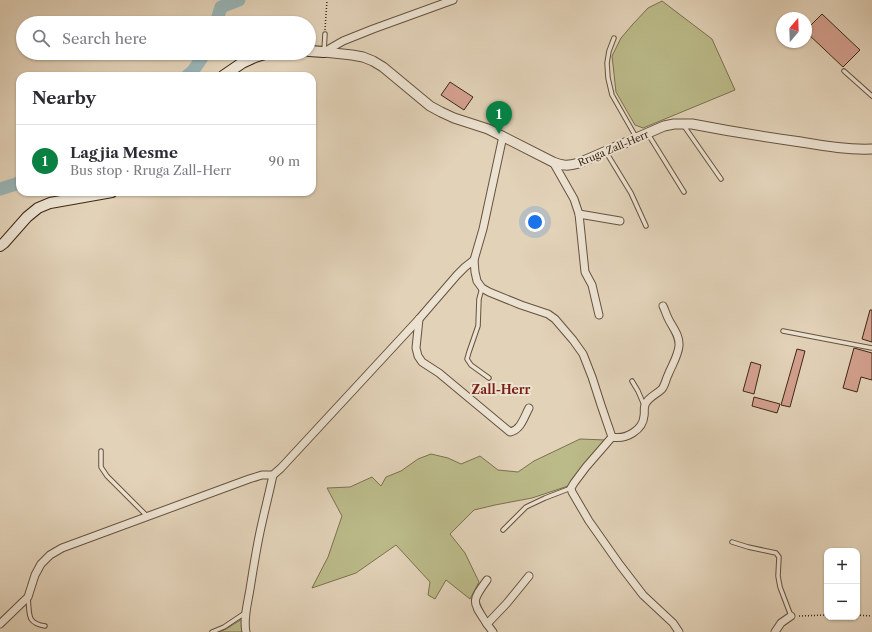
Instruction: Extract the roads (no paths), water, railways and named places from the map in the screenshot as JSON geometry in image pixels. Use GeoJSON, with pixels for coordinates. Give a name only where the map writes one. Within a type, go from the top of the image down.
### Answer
{"type":"FeatureCollection","features":[{"type":"Feature","properties":{"kind":"main road","name":"Rruga Zall-Herr"},"geometry":{"type":"LineString","coordinates":[[316,52],[324,52]]}},
{"type":"Feature","properties":{"kind":"main road"},"geometry":{"type":"LineString","coordinates":[[229,72],[248,60]]}},
{"type":"Feature","properties":{"kind":"main road"},"geometry":{"type":"LineString","coordinates":[[0,246],[27,217],[38,208],[50,203],[89,196]]}},
{"type":"Feature","properties":{"kind":"street"},"geometry":{"type":"LineString","coordinates":[[324,52],[349,38],[432,3],[453,0]]}},
{"type":"Feature","properties":{"kind":"street","name":"Rruga Zall-Herr"},"geometry":{"type":"LineString","coordinates":[[324,52],[363,57],[373,61],[384,67],[430,106],[454,118],[488,129],[561,165],[570,166],[579,164],[664,126],[682,124],[692,124],[831,147],[872,149]]}},
{"type":"Feature","properties":{"kind":"street"},"geometry":{"type":"LineString","coordinates":[[503,136],[483,229],[474,260],[477,281],[482,288],[489,292],[548,314],[555,319],[574,340],[583,354],[612,437]]}},
{"type":"Feature","properties":{"kind":"street"},"geometry":{"type":"LineString","coordinates":[[553,162],[574,199],[579,214],[585,272],[592,285],[599,315]]}},
{"type":"Feature","properties":{"kind":"street"},"geometry":{"type":"LineString","coordinates":[[579,214],[620,221]]}},
{"type":"Feature","properties":{"kind":"street"},"geometry":{"type":"LineString","coordinates":[[246,632],[246,613],[255,558],[273,475],[419,319],[457,275],[474,260]]}},
{"type":"Feature","properties":{"kind":"street"},"geometry":{"type":"LineString","coordinates":[[612,437],[622,437],[637,430],[642,424],[644,406],[650,398],[663,388],[678,354],[679,337],[663,306]]}},
{"type":"Feature","properties":{"kind":"street"},"geometry":{"type":"LineString","coordinates":[[419,319],[416,348],[418,356],[422,362],[439,373],[510,432],[515,431],[519,426],[528,408]]}},
{"type":"Feature","properties":{"kind":"street"},"geometry":{"type":"LineString","coordinates":[[612,437],[574,482],[571,488],[572,492],[589,521],[620,565],[644,595],[673,623],[679,632]]}},
{"type":"Feature","properties":{"kind":"street"},"geometry":{"type":"LineString","coordinates":[[0,624],[28,597],[35,575],[41,564],[50,555],[62,548],[248,479],[262,475],[273,475]]}},
{"type":"Feature","properties":{"kind":"street"},"geometry":{"type":"LineString","coordinates":[[487,624],[507,603],[529,576]]}},
{"type":"Feature","properties":{"kind":"street"},"geometry":{"type":"LineString","coordinates":[[487,580],[478,592],[475,603],[493,632]]}},
{"type":"Feature","properties":{"kind":"street"},"geometry":{"type":"LineString","coordinates":[[775,632],[782,623],[791,616]]}},
{"type":"Feature","properties":{"kind":"lane"},"geometry":{"type":"LineString","coordinates":[[324,52],[325,34]]}},
{"type":"Feature","properties":{"kind":"lane"},"geometry":{"type":"LineString","coordinates":[[614,38],[609,51],[608,78],[612,94],[636,138]]}},
{"type":"Feature","properties":{"kind":"lane"},"geometry":{"type":"LineString","coordinates":[[844,71],[872,96]]}},
{"type":"Feature","properties":{"kind":"lane"},"geometry":{"type":"LineString","coordinates":[[682,124],[721,179]]}},
{"type":"Feature","properties":{"kind":"lane"},"geometry":{"type":"LineString","coordinates":[[647,133],[684,192]]}},
{"type":"Feature","properties":{"kind":"lane"},"geometry":{"type":"LineString","coordinates":[[606,151],[631,193],[646,226]]}},
{"type":"Feature","properties":{"kind":"lane"},"geometry":{"type":"LineString","coordinates":[[482,288],[479,299],[478,326],[467,359],[471,366],[489,378]]}},
{"type":"Feature","properties":{"kind":"lane"},"geometry":{"type":"LineString","coordinates":[[783,331],[872,348]]}},
{"type":"Feature","properties":{"kind":"lane"},"geometry":{"type":"LineString","coordinates":[[632,380],[644,406]]}},
{"type":"Feature","properties":{"kind":"lane"},"geometry":{"type":"LineString","coordinates":[[101,451],[101,467],[148,517]]}},
{"type":"Feature","properties":{"kind":"lane"},"geometry":{"type":"LineString","coordinates":[[503,530],[526,507],[571,488]]}},
{"type":"Feature","properties":{"kind":"lane"},"geometry":{"type":"LineString","coordinates":[[732,542],[776,553],[779,557],[778,576],[780,587],[791,616]]}},
{"type":"Feature","properties":{"kind":"lane"},"geometry":{"type":"LineString","coordinates":[[28,597],[30,618],[37,625],[45,626]]}},
{"type":"Feature","properties":{"kind":"lane"},"geometry":{"type":"LineString","coordinates":[[212,632],[224,627],[246,613]]}},
{"type":"Feature","properties":{"kind":"waterway"},"geometry":{"type":"LineString","coordinates":[[218,16],[221,7],[239,0]]}},
{"type":"Feature","properties":{"kind":"waterway"},"geometry":{"type":"LineString","coordinates":[[192,72],[200,60]]}},
{"type":"Feature","properties":{"kind":"waterway"},"geometry":{"type":"LineString","coordinates":[[0,189],[16,184]]}},
{"type":"Feature","properties":{"kind":"place","name":"Lagjia Mesme"},"geometry":{"type":"Point","coordinates":[499,134]}},
{"type":"Feature","properties":{"kind":"district","name":"Zall-Herr"},"geometry":{"type":"Point","coordinates":[501,390]}}]}
